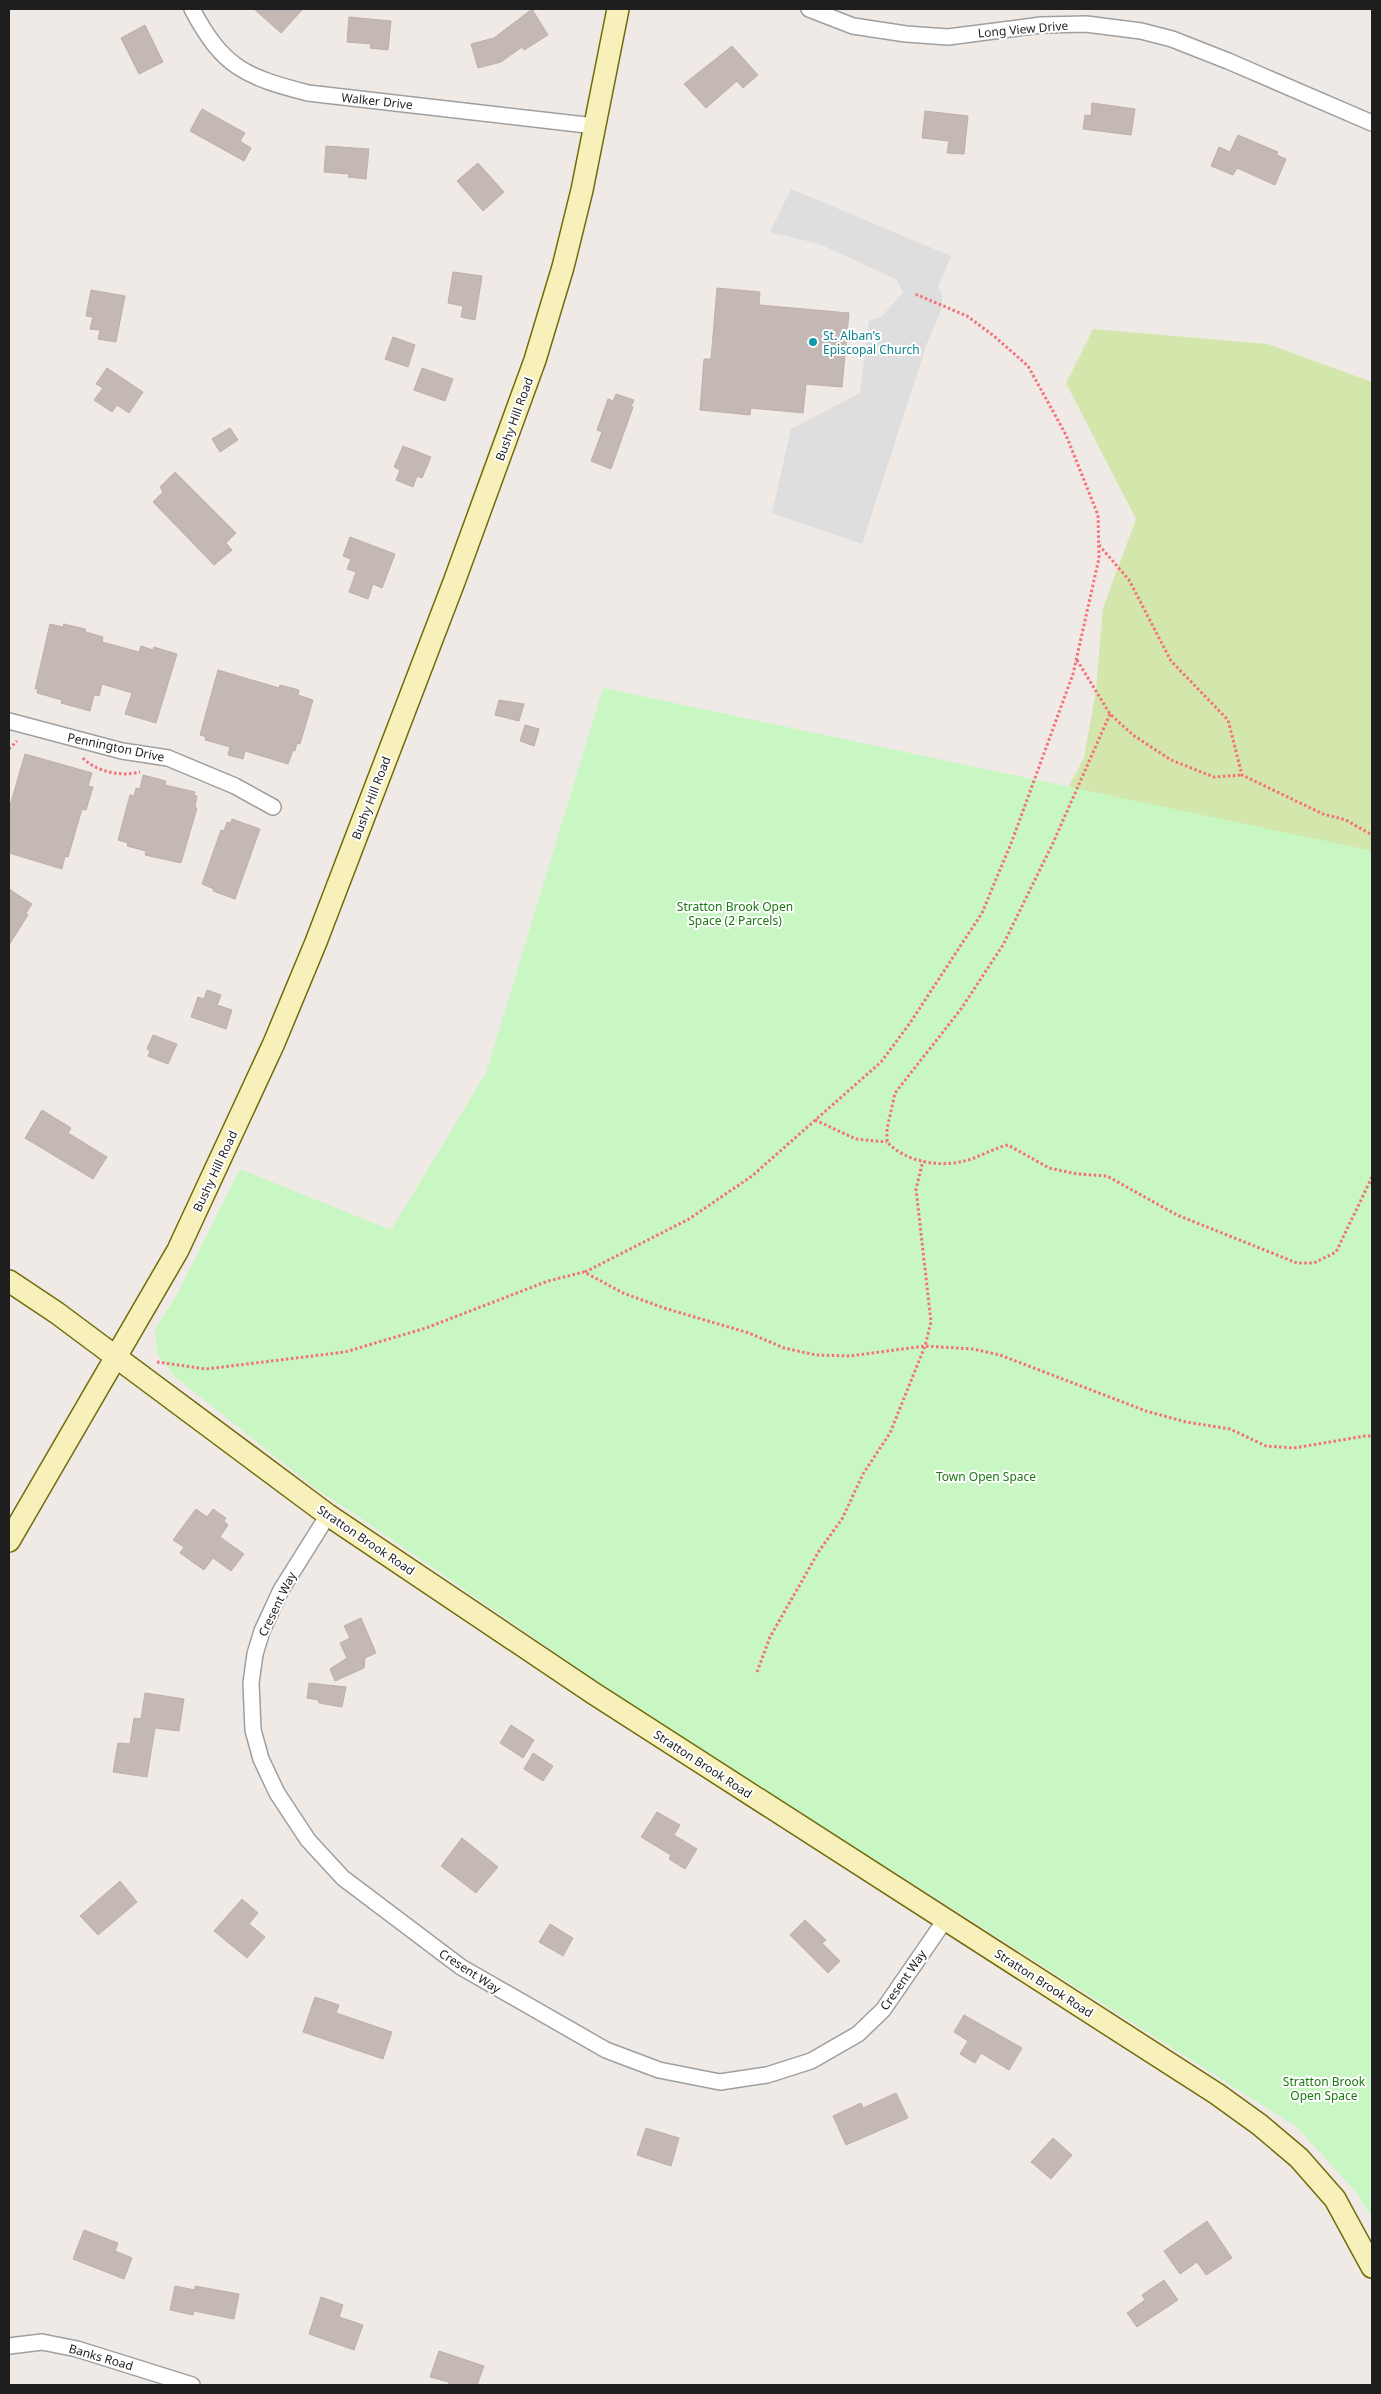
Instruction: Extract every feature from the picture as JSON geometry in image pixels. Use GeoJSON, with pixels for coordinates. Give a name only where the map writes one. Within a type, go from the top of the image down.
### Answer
{"type":"FeatureCollection","features":[{"type":"Feature","properties":{"kind":"street","name":"Walker Drive"},"geometry":{"type":"LineString","coordinates":[[192,9],[204,32],[222,53],[240,70],[263,81],[308,94],[595,126]]}},
{"type":"Feature","properties":{"kind":"street","name":"Bushy Hill Road"},"geometry":{"type":"LineString","coordinates":[[9,1541],[178,1250],[274,1043],[316,942],[454,582],[535,360],[563,267],[595,126],[618,9]]}},
{"type":"Feature","properties":{"kind":"street","name":"Long View Drive"},"geometry":{"type":"LineString","coordinates":[[809,9],[852,26],[906,34],[948,36],[1041,25],[1086,24],[1141,32],[1172,39],[1228,61],[1372,123]]}},
{"type":"Feature","properties":{"kind":"street","name":"Pennington Drive"},"geometry":{"type":"LineString","coordinates":[[9,721],[122,751],[168,758],[235,786],[274,807]]}},
{"type":"Feature","properties":{"kind":"street","name":"Stratton Brook Road"},"geometry":{"type":"LineString","coordinates":[[9,1281],[116,1357],[328,1515],[593,1693],[1209,2089],[1260,2125],[1299,2158],[1335,2199],[1372,2265]]}},
{"type":"Feature","properties":{"kind":"street","name":"Cresent Way"},"geometry":{"type":"LineString","coordinates":[[328,1515],[281,1590],[262,1631],[255,1654],[251,1683],[253,1730],[261,1759],[277,1793],[308,1840],[343,1878],[461,1968],[606,2050],[659,2070],[720,2082],[767,2075],[811,2061],[858,2034],[883,2010],[945,1920]]}},
{"type":"Feature","properties":{"kind":"street","name":"Banks Road"},"geometry":{"type":"LineString","coordinates":[[9,2346],[42,2342],[77,2348],[192,2385]]}},
{"type":"Feature","properties":{"kind":"path"},"geometry":{"type":"LineString","coordinates":[[156,1362],[206,1369],[299,1359],[326,1352],[345,1352],[426,1328],[548,1281],[584,1272],[689,1219],[752,1176],[881,1062],[910,1023],[982,913],[1012,841],[1077,659],[1099,558],[1098,515],[1066,435],[1028,366],[994,336],[967,316],[914,294]]}},
{"type":"Feature","properties":{"kind":"path"},"geometry":{"type":"LineString","coordinates":[[1098,545],[1129,580],[1144,614],[1171,661],[1228,720],[1242,775]]}},
{"type":"Feature","properties":{"kind":"path"},"geometry":{"type":"LineString","coordinates":[[1077,659],[1110,714],[1133,735],[1171,760],[1214,777],[1242,775],[1323,814],[1346,820],[1372,835]]}},
{"type":"Feature","properties":{"kind":"path"},"geometry":{"type":"LineString","coordinates":[[1110,714],[1053,843],[1003,945],[961,1009],[895,1093],[887,1129],[887,1142],[895,1152],[923,1161],[937,1163],[964,1161],[990,1149],[1008,1145],[1049,1168],[1077,1174],[1107,1176],[1177,1215],[1297,1263],[1314,1262],[1336,1252],[1372,1177]]}},
{"type":"Feature","properties":{"kind":"path"},"geometry":{"type":"LineString","coordinates":[[9,749],[17,741],[26,743]]}},
{"type":"Feature","properties":{"kind":"path"},"geometry":{"type":"LineString","coordinates":[[82,758],[91,766],[125,775],[143,771]]}},
{"type":"Feature","properties":{"kind":"path"},"geometry":{"type":"LineString","coordinates":[[815,1120],[856,1139],[887,1142]]}},
{"type":"Feature","properties":{"kind":"path"},"geometry":{"type":"LineString","coordinates":[[757,1672],[770,1637],[819,1551],[842,1519],[864,1474],[890,1433],[924,1346],[931,1322],[916,1189],[923,1161]]}},
{"type":"Feature","properties":{"kind":"path"},"geometry":{"type":"LineString","coordinates":[[584,1272],[623,1293],[664,1308],[749,1333],[784,1348],[816,1355],[850,1356],[924,1346],[973,1349],[1000,1355],[1146,1411],[1186,1422],[1230,1429],[1266,1446],[1294,1448],[1372,1436]]}},
{"type":"Feature","properties":{"kind":"green space"},"geometry":{"type":"Polygon","coordinates":[[[1093,329],[1268,344],[1372,382],[1372,1197],[1023,871],[1084,758],[1096,690],[1103,608],[1136,519],[1066,383],[1093,329]]]}},
{"type":"Feature","properties":{"kind":"green space","name":"Town Open Space"},"geometry":{"type":"Polygon","coordinates":[[[603,688],[1368,850],[1372,853],[1372,2218],[1356,2192],[1297,2127],[893,1871],[709,1759],[316,1489],[174,1376],[157,1353],[155,1329],[175,1298],[240,1169],[391,1230],[486,1073],[603,688]]]}},
{"type":"Feature","properties":{"kind":"shaded area"},"geometry":{"type":"Polygon","coordinates":[[[791,189],[951,256],[938,287],[943,297],[940,313],[928,340],[862,544],[772,513],[791,429],[860,393],[869,321],[881,317],[903,293],[897,280],[850,258],[819,244],[770,232],[791,189]]]}},
{"type":"Feature","properties":{"kind":"building"},"geometry":{"type":"Polygon","coordinates":[[[254,9],[303,9],[281,33],[254,9]]]}},
{"type":"Feature","properties":{"kind":"building"},"geometry":{"type":"Polygon","coordinates":[[[532,9],[548,35],[524,50],[522,47],[501,62],[478,68],[471,44],[494,38],[532,9]]]}},
{"type":"Feature","properties":{"kind":"building"},"geometry":{"type":"Polygon","coordinates":[[[349,17],[391,21],[388,50],[370,48],[371,44],[347,42],[349,17]]]}},
{"type":"Feature","properties":{"kind":"building"},"geometry":{"type":"Polygon","coordinates":[[[145,25],[163,62],[139,74],[121,38],[145,25]]]}},
{"type":"Feature","properties":{"kind":"building"},"geometry":{"type":"Polygon","coordinates":[[[732,46],[758,75],[743,88],[737,81],[706,108],[684,84],[732,46]]]}},
{"type":"Feature","properties":{"kind":"building"},"geometry":{"type":"Polygon","coordinates":[[[1092,103],[1135,109],[1131,135],[1083,129],[1085,115],[1091,116],[1092,103]]]}},
{"type":"Feature","properties":{"kind":"building"},"geometry":{"type":"Polygon","coordinates":[[[202,109],[245,133],[240,141],[251,148],[244,161],[190,131],[202,109]]]}},
{"type":"Feature","properties":{"kind":"building"},"geometry":{"type":"Polygon","coordinates":[[[925,111],[968,116],[964,154],[947,153],[949,141],[922,138],[925,111]]]}},
{"type":"Feature","properties":{"kind":"building"},"geometry":{"type":"Polygon","coordinates":[[[1238,135],[1278,152],[1277,155],[1286,159],[1275,185],[1237,168],[1233,175],[1211,166],[1219,147],[1230,152],[1238,135]]]}},
{"type":"Feature","properties":{"kind":"building"},"geometry":{"type":"Polygon","coordinates":[[[326,146],[369,149],[366,179],[348,177],[349,174],[324,172],[326,146]]]}},
{"type":"Feature","properties":{"kind":"building"},"geometry":{"type":"Polygon","coordinates":[[[478,163],[504,192],[483,211],[457,181],[478,163]]]}},
{"type":"Feature","properties":{"kind":"building"},"geometry":{"type":"Polygon","coordinates":[[[453,272],[482,276],[475,320],[461,317],[463,306],[448,303],[453,272]]]}},
{"type":"Feature","properties":{"kind":"building","name":"St. Alban's Episcopal Church"},"geometry":{"type":"Polygon","coordinates":[[[717,288],[760,292],[759,305],[849,313],[842,387],[806,384],[803,413],[751,408],[750,415],[700,410],[704,359],[711,359],[717,288]]]}},
{"type":"Feature","properties":{"kind":"building"},"geometry":{"type":"Polygon","coordinates":[[[91,290],[125,296],[116,342],[98,339],[100,330],[90,329],[93,317],[86,316],[91,290]]]}},
{"type":"Feature","properties":{"kind":"building"},"geometry":{"type":"Polygon","coordinates":[[[393,337],[415,345],[408,367],[385,359],[393,337]]]}},
{"type":"Feature","properties":{"kind":"building"},"geometry":{"type":"Polygon","coordinates":[[[107,368],[143,392],[129,413],[117,405],[112,412],[94,400],[103,388],[96,384],[107,368]]]}},
{"type":"Feature","properties":{"kind":"building"},"geometry":{"type":"Polygon","coordinates":[[[422,368],[453,379],[445,401],[414,390],[422,368]]]}},
{"type":"Feature","properties":{"kind":"building"},"geometry":{"type":"Polygon","coordinates":[[[616,394],[634,400],[611,469],[591,461],[602,432],[597,430],[608,399],[613,401],[616,394]]]}},
{"type":"Feature","properties":{"kind":"building"},"geometry":{"type":"Polygon","coordinates":[[[230,428],[238,440],[220,452],[212,439],[230,428]]]}},
{"type":"Feature","properties":{"kind":"building"},"geometry":{"type":"Polygon","coordinates":[[[403,446],[431,457],[422,478],[417,476],[413,487],[396,480],[400,470],[394,467],[403,446]]]}},
{"type":"Feature","properties":{"kind":"building"},"geometry":{"type":"Polygon","coordinates":[[[175,472],[236,533],[226,543],[232,550],[214,565],[153,502],[163,492],[160,487],[175,472]]]}},
{"type":"Feature","properties":{"kind":"building"},"geometry":{"type":"Polygon","coordinates":[[[350,537],[395,554],[382,588],[373,584],[368,599],[349,592],[356,572],[347,569],[351,559],[343,556],[350,537]]]}},
{"type":"Feature","properties":{"kind":"building"},"geometry":{"type":"Polygon","coordinates":[[[50,624],[63,627],[64,624],[85,629],[86,632],[103,637],[102,642],[139,652],[141,646],[153,650],[154,647],[177,654],[156,723],[125,714],[132,693],[102,684],[99,696],[94,695],[90,711],[61,703],[62,700],[37,693],[38,689],[35,689],[50,624]]]}},
{"type":"Feature","properties":{"kind":"building"},"geometry":{"type":"Polygon","coordinates":[[[218,670],[279,688],[280,685],[299,690],[298,695],[313,700],[300,744],[297,743],[288,764],[245,751],[243,759],[228,755],[230,747],[205,740],[206,737],[200,735],[218,670]]]}},
{"type":"Feature","properties":{"kind":"building"},"geometry":{"type":"Polygon","coordinates":[[[499,700],[524,704],[519,721],[495,715],[499,700]]]}},
{"type":"Feature","properties":{"kind":"building"},"geometry":{"type":"Polygon","coordinates":[[[525,725],[539,729],[534,746],[520,741],[525,725]]]}},
{"type":"Feature","properties":{"kind":"building"},"geometry":{"type":"Polygon","coordinates":[[[25,754],[92,773],[88,786],[93,787],[86,810],[82,809],[68,857],[65,856],[62,869],[9,853],[9,809],[25,754]]]}},
{"type":"Feature","properties":{"kind":"building"},"geometry":{"type":"Polygon","coordinates":[[[143,775],[166,781],[165,785],[195,792],[194,795],[197,796],[195,807],[197,808],[181,863],[145,855],[146,851],[127,846],[128,843],[118,840],[130,795],[134,796],[136,788],[140,789],[143,775]]]}},
{"type":"Feature","properties":{"kind":"building"},"geometry":{"type":"Polygon","coordinates":[[[232,819],[260,829],[235,899],[213,891],[214,889],[202,884],[221,830],[224,831],[227,822],[231,823],[232,819]]]}},
{"type":"Feature","properties":{"kind":"building"},"geometry":{"type":"Polygon","coordinates":[[[9,889],[32,904],[26,913],[28,915],[9,945],[9,889]]]}},
{"type":"Feature","properties":{"kind":"building"},"geometry":{"type":"Polygon","coordinates":[[[207,990],[221,995],[217,1005],[232,1010],[226,1029],[191,1017],[198,997],[204,999],[207,990]]]}},
{"type":"Feature","properties":{"kind":"building"},"geometry":{"type":"Polygon","coordinates":[[[153,1035],[177,1044],[168,1064],[148,1056],[150,1051],[147,1049],[153,1035]]]}},
{"type":"Feature","properties":{"kind":"building"},"geometry":{"type":"Polygon","coordinates":[[[42,1110],[71,1128],[68,1133],[107,1157],[93,1179],[25,1138],[42,1110]]]}},
{"type":"Feature","properties":{"kind":"building"},"geometry":{"type":"Polygon","coordinates":[[[196,1509],[207,1517],[213,1509],[226,1518],[224,1521],[228,1525],[220,1537],[244,1554],[231,1571],[213,1558],[204,1570],[180,1553],[184,1547],[173,1540],[196,1509]]]}},
{"type":"Feature","properties":{"kind":"building"},"geometry":{"type":"Polygon","coordinates":[[[361,1618],[376,1653],[365,1658],[364,1668],[335,1681],[330,1669],[347,1658],[340,1643],[350,1638],[344,1626],[361,1618]]]}},
{"type":"Feature","properties":{"kind":"building"},"geometry":{"type":"Polygon","coordinates":[[[309,1683],[346,1687],[342,1707],[319,1703],[318,1700],[307,1698],[309,1683]]]}},
{"type":"Feature","properties":{"kind":"building"},"geometry":{"type":"Polygon","coordinates":[[[145,1693],[184,1699],[179,1731],[155,1728],[147,1777],[113,1772],[118,1743],[130,1744],[134,1718],[141,1719],[145,1693]]]}},
{"type":"Feature","properties":{"kind":"building"},"geometry":{"type":"Polygon","coordinates":[[[511,1725],[534,1740],[523,1758],[500,1743],[511,1725]]]}},
{"type":"Feature","properties":{"kind":"building"},"geometry":{"type":"Polygon","coordinates":[[[533,1753],[553,1766],[543,1781],[524,1769],[533,1753]]]}},
{"type":"Feature","properties":{"kind":"building"},"geometry":{"type":"Polygon","coordinates":[[[657,1812],[680,1825],[674,1835],[697,1849],[685,1869],[669,1859],[671,1855],[641,1837],[657,1812]]]}},
{"type":"Feature","properties":{"kind":"building"},"geometry":{"type":"Polygon","coordinates":[[[462,1838],[498,1867],[476,1893],[441,1866],[462,1838]]]}},
{"type":"Feature","properties":{"kind":"building"},"geometry":{"type":"Polygon","coordinates":[[[120,1881],[137,1902],[98,1935],[80,1916],[120,1881]]]}},
{"type":"Feature","properties":{"kind":"building"},"geometry":{"type":"Polygon","coordinates":[[[242,1899],[258,1913],[249,1924],[265,1937],[247,1958],[214,1931],[242,1899]]]}},
{"type":"Feature","properties":{"kind":"building"},"geometry":{"type":"Polygon","coordinates":[[[805,1920],[826,1940],[822,1943],[840,1961],[828,1973],[790,1935],[805,1920]]]}},
{"type":"Feature","properties":{"kind":"building"},"geometry":{"type":"Polygon","coordinates":[[[550,1924],[573,1938],[563,1956],[539,1942],[550,1924]]]}},
{"type":"Feature","properties":{"kind":"building"},"geometry":{"type":"Polygon","coordinates":[[[315,1997],[339,2005],[336,2013],[392,2032],[383,2059],[303,2032],[315,1997]]]}},
{"type":"Feature","properties":{"kind":"building"},"geometry":{"type":"Polygon","coordinates":[[[964,2015],[1022,2048],[1009,2070],[981,2053],[975,2063],[960,2054],[968,2041],[954,2032],[964,2015]]]}},
{"type":"Feature","properties":{"kind":"building"},"geometry":{"type":"Polygon","coordinates":[[[896,2093],[908,2118],[846,2145],[833,2116],[861,2103],[863,2108],[896,2093]]]}},
{"type":"Feature","properties":{"kind":"building"},"geometry":{"type":"Polygon","coordinates":[[[646,2128],[679,2138],[671,2166],[637,2155],[646,2128]]]}},
{"type":"Feature","properties":{"kind":"building"},"geometry":{"type":"Polygon","coordinates":[[[1053,2138],[1072,2155],[1051,2179],[1031,2162],[1053,2138]]]}},
{"type":"Feature","properties":{"kind":"building"},"geometry":{"type":"Polygon","coordinates":[[[1207,2221],[1232,2258],[1206,2275],[1197,2262],[1180,2274],[1164,2251],[1207,2221]]]}},
{"type":"Feature","properties":{"kind":"building"},"geometry":{"type":"Polygon","coordinates":[[[84,2230],[118,2243],[115,2251],[132,2258],[124,2279],[73,2259],[84,2230]]]}},
{"type":"Feature","properties":{"kind":"building"},"geometry":{"type":"Polygon","coordinates":[[[1164,2280],[1178,2300],[1137,2327],[1127,2313],[1145,2300],[1142,2295],[1164,2280]]]}},
{"type":"Feature","properties":{"kind":"building"},"geometry":{"type":"Polygon","coordinates":[[[175,2286],[195,2290],[195,2286],[239,2294],[234,2319],[194,2311],[193,2315],[170,2310],[175,2286]]]}},
{"type":"Feature","properties":{"kind":"building"},"geometry":{"type":"Polygon","coordinates":[[[321,2297],[343,2305],[339,2317],[363,2325],[354,2350],[309,2334],[321,2297]]]}},
{"type":"Feature","properties":{"kind":"building"},"geometry":{"type":"Polygon","coordinates":[[[439,2351],[484,2366],[477,2385],[448,2385],[449,2382],[430,2377],[439,2351]]]}},
{"type":"Feature","properties":{"kind":"place","name":"St. Alban's Episcopal Church"},"geometry":{"type":"Point","coordinates":[813,342]}},
{"type":"Feature","properties":{"kind":"park label","name":"Stratton Brook Open Space (2 Parcels)"},"geometry":{"type":"Point","coordinates":[735,913]}},
{"type":"Feature","properties":{"kind":"park label","name":"Stratton Brook Open Space"},"geometry":{"type":"Point","coordinates":[1324,2088]}}]}
